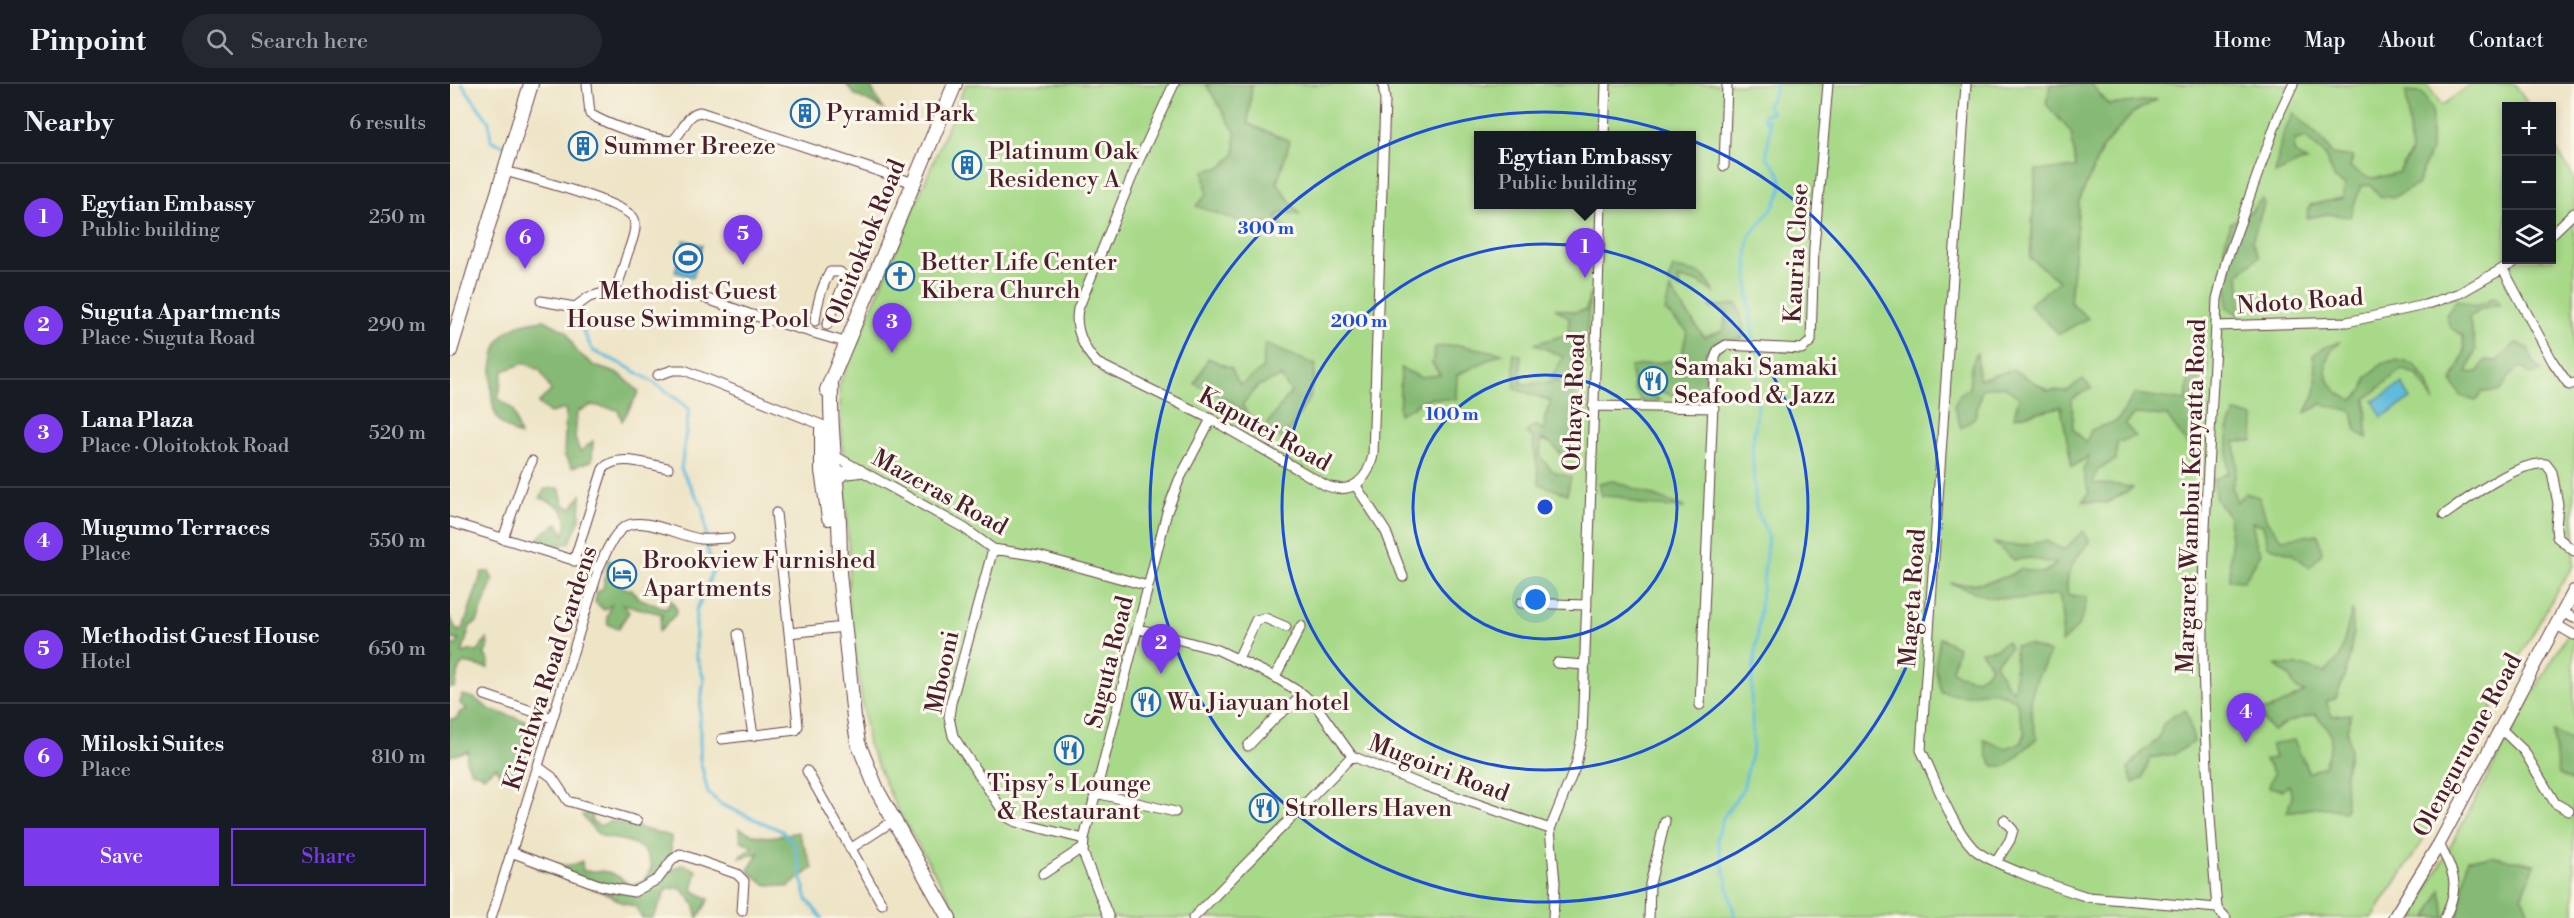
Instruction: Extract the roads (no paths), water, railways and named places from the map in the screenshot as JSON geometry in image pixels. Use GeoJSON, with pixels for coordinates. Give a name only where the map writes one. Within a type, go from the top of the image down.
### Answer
{"type":"FeatureCollection","features":[{"type":"Feature","properties":{"kind":"main road"},"geometry":{"type":"LineString","coordinates":[[450,351],[531,84]]}},
{"type":"Feature","properties":{"kind":"main road","name":"Oloitoktok Road"},"geometry":{"type":"LineString","coordinates":[[839,573],[833,551],[826,493],[832,462],[822,425],[825,395],[955,84]]}},
{"type":"Feature","properties":{"kind":"main road","name":"Oloitoktok Road"},"geometry":{"type":"LineString","coordinates":[[831,384],[832,462],[840,550],[839,573]]}},
{"type":"Feature","properties":{"kind":"main road"},"geometry":{"type":"LineString","coordinates":[[839,573],[858,743],[866,768],[949,918]]}},
{"type":"Feature","properties":{"kind":"street"},"geometry":{"type":"LineString","coordinates":[[587,84],[590,114],[605,122],[649,136],[672,141],[691,116],[700,112],[914,183]]}},
{"type":"Feature","properties":{"kind":"street","name":"Kaputei Road"},"geometry":{"type":"LineString","coordinates":[[1174,84],[1138,162],[1076,318],[1088,354],[1097,363],[1211,419],[1325,485],[1345,489],[1356,486],[1365,476],[1373,455],[1385,100],[1383,84]]}},
{"type":"Feature","properties":{"kind":"street"},"geometry":{"type":"LineString","coordinates":[[1604,131],[1606,84]]}},
{"type":"Feature","properties":{"kind":"street"},"geometry":{"type":"LineString","coordinates":[[1724,166],[1727,84]]}},
{"type":"Feature","properties":{"kind":"street","name":"Kauria Close"},"geometry":{"type":"LineString","coordinates":[[1700,705],[1715,358],[1721,347],[1726,345],[1802,349],[1811,341],[1814,247],[1828,84]]}},
{"type":"Feature","properties":{"kind":"street","name":"Mageta Road"},"geometry":{"type":"LineString","coordinates":[[1966,84],[1921,750],[1963,835],[1980,854],[2088,897],[2217,908]]}},
{"type":"Feature","properties":{"kind":"street","name":"Margaret Wambui Kenyatta Road"},"geometry":{"type":"LineString","coordinates":[[2217,908],[2207,790],[2204,714],[2204,555],[2217,299],[2226,262],[2280,112],[2294,84]]}},
{"type":"Feature","properties":{"kind":"street"},"geometry":{"type":"LineString","coordinates":[[507,166],[608,202],[631,214],[634,218],[632,238],[614,290],[589,297],[575,307],[541,301]]}},
{"type":"Feature","properties":{"kind":"street","name":"Othaya Road"},"geometry":{"type":"LineString","coordinates":[[1553,918],[1555,883],[1550,829],[1581,749],[1601,209]]}},
{"type":"Feature","properties":{"kind":"street"},"geometry":{"type":"LineString","coordinates":[[2556,230],[2574,213]]}},
{"type":"Feature","properties":{"kind":"street","name":"Ndoto Road"},"geometry":{"type":"LineString","coordinates":[[2216,326],[2347,322],[2425,305],[2460,292],[2511,264]]}},
{"type":"Feature","properties":{"kind":"street"},"geometry":{"type":"LineString","coordinates":[[2503,269],[2553,362],[2569,385],[2574,383]]}},
{"type":"Feature","properties":{"kind":"street"},"geometry":{"type":"LineString","coordinates":[[815,321],[818,302],[826,278],[830,272],[840,272],[845,278],[844,283],[827,325]]}},
{"type":"Feature","properties":{"kind":"street"},"geometry":{"type":"LineString","coordinates":[[699,296],[848,343]]}},
{"type":"Feature","properties":{"kind":"street"},"geometry":{"type":"LineString","coordinates":[[658,375],[673,370],[684,370],[822,425]]}},
{"type":"Feature","properties":{"kind":"street"},"geometry":{"type":"LineString","coordinates":[[1593,406],[1714,408]]}},
{"type":"Feature","properties":{"kind":"street","name":"Suguta Road"},"geometry":{"type":"LineString","coordinates":[[1083,843],[1167,512],[1179,480],[1211,419]]}},
{"type":"Feature","properties":{"kind":"street"},"geometry":{"type":"LineString","coordinates":[[574,561],[606,465],[615,460],[668,468]]}},
{"type":"Feature","properties":{"kind":"street"},"geometry":{"type":"LineString","coordinates":[[503,539],[532,461]]}},
{"type":"Feature","properties":{"kind":"street"},"geometry":{"type":"LineString","coordinates":[[832,462],[844,473],[860,471]]}},
{"type":"Feature","properties":{"kind":"street"},"geometry":{"type":"LineString","coordinates":[[826,493],[832,462]]}},
{"type":"Feature","properties":{"kind":"street","name":"Mazeras Road"},"geometry":{"type":"LineString","coordinates":[[832,462],[860,471],[964,528],[993,549],[1039,556],[1148,586]]}},
{"type":"Feature","properties":{"kind":"street"},"geometry":{"type":"LineString","coordinates":[[2444,515],[2501,478],[2533,466],[2546,464],[2552,472],[2557,496],[2557,537],[2574,551]]}},
{"type":"Feature","properties":{"kind":"street"},"geometry":{"type":"LineString","coordinates":[[1356,486],[1386,532],[1402,577]]}},
{"type":"Feature","properties":{"kind":"street"},"geometry":{"type":"LineString","coordinates":[[722,739],[792,732],[798,726],[776,513]]}},
{"type":"Feature","properties":{"kind":"street"},"geometry":{"type":"LineString","coordinates":[[450,522],[599,568]]}},
{"type":"Feature","properties":{"kind":"street","name":"Kirichwa Road Gardens"},"geometry":{"type":"LineString","coordinates":[[491,918],[599,568],[619,532],[628,525],[641,524],[700,539],[724,538]]}},
{"type":"Feature","properties":{"kind":"street","name":"Mbooni"},"geometry":{"type":"LineString","coordinates":[[993,549],[951,703],[950,728],[1007,817],[1016,822],[1083,843]]}},
{"type":"Feature","properties":{"kind":"street","name":"Olenguruone Road"},"geometry":{"type":"LineString","coordinates":[[2394,918],[2439,844],[2574,591]]}},
{"type":"Feature","properties":{"kind":"street"},"geometry":{"type":"LineString","coordinates":[[1521,603],[1587,605]]}},
{"type":"Feature","properties":{"kind":"street"},"geometry":{"type":"LineString","coordinates":[[2562,612],[2574,618]]}},
{"type":"Feature","properties":{"kind":"street"},"geometry":{"type":"LineString","coordinates":[[1238,659],[1256,620],[1265,618],[1286,627]]}},
{"type":"Feature","properties":{"kind":"street"},"geometry":{"type":"LineString","coordinates":[[2555,624],[2574,635]]}},
{"type":"Feature","properties":{"kind":"street"},"geometry":{"type":"LineString","coordinates":[[1275,677],[1301,626]]}},
{"type":"Feature","properties":{"kind":"street"},"geometry":{"type":"LineString","coordinates":[[789,633],[844,627]]}},
{"type":"Feature","properties":{"kind":"street","name":"Mugoiri Road"},"geometry":{"type":"LineString","coordinates":[[1139,629],[1218,650],[1275,677],[1304,695],[1331,724],[1352,756],[1425,786],[1550,829]]}},
{"type":"Feature","properties":{"kind":"street"},"geometry":{"type":"LineString","coordinates":[[738,634],[753,736]]}},
{"type":"Feature","properties":{"kind":"street"},"geometry":{"type":"LineString","coordinates":[[1557,663],[1585,665]]}},
{"type":"Feature","properties":{"kind":"street"},"geometry":{"type":"LineString","coordinates":[[485,695],[552,718]]}},
{"type":"Feature","properties":{"kind":"street"},"geometry":{"type":"LineString","coordinates":[[1248,746],[1276,717],[1304,695]]}},
{"type":"Feature","properties":{"kind":"street"},"geometry":{"type":"LineString","coordinates":[[2500,728],[2524,751],[2555,803],[2569,811]]}},
{"type":"Feature","properties":{"kind":"street"},"geometry":{"type":"LineString","coordinates":[[1192,918],[1352,756]]}},
{"type":"Feature","properties":{"kind":"street"},"geometry":{"type":"LineString","coordinates":[[537,766],[552,777],[568,801],[637,821]]}},
{"type":"Feature","properties":{"kind":"street"},"geometry":{"type":"LineString","coordinates":[[807,771],[882,904]]}},
{"type":"Feature","properties":{"kind":"street"},"geometry":{"type":"LineString","coordinates":[[1096,793],[1175,812]]}},
{"type":"Feature","properties":{"kind":"street"},"geometry":{"type":"LineString","coordinates":[[1996,862],[2012,837],[2013,830],[2004,820]]}},
{"type":"Feature","properties":{"kind":"street"},"geometry":{"type":"LineString","coordinates":[[850,849],[894,821]]}},
{"type":"Feature","properties":{"kind":"street"},"geometry":{"type":"LineString","coordinates":[[1648,918],[1650,884],[1665,821]]}},
{"type":"Feature","properties":{"kind":"street"},"geometry":{"type":"LineString","coordinates":[[1043,874],[1083,843],[1109,918]]}},
{"type":"Feature","properties":{"kind":"street"},"geometry":{"type":"LineString","coordinates":[[2439,844],[2451,868],[2455,888],[2445,918]]}},
{"type":"Feature","properties":{"kind":"street"},"geometry":{"type":"LineString","coordinates":[[511,852],[602,886],[634,892],[658,879],[665,868],[680,854],[737,874],[744,881],[742,911]]}},
{"type":"Feature","properties":{"kind":"street"},"geometry":{"type":"LineString","coordinates":[[2217,908],[2226,918]]}},
{"type":"Feature","properties":{"kind":"water","name":"Methodist Guest House Swimming Pool"},"geometry":{"type":"Polygon","coordinates":[[[684,240],[702,245],[693,277],[675,272],[684,240]]]}},
{"type":"Feature","properties":{"kind":"water"},"geometry":{"type":"Polygon","coordinates":[[[2402,384],[2411,399],[2382,417],[2373,401],[2402,384]]]}},
{"type":"Feature","properties":{"kind":"waterway"},"geometry":{"type":"LineString","coordinates":[[462,84],[489,122],[491,141],[507,146]]}},
{"type":"Feature","properties":{"kind":"waterway"},"geometry":{"type":"LineString","coordinates":[[1753,339],[1748,286],[1748,245],[1751,235],[1781,192],[1782,184],[1775,167],[1767,158],[1769,125],[1768,120],[1764,120],[1764,115],[1772,112],[1767,105],[1776,91],[1774,84]]}},
{"type":"Feature","properties":{"kind":"waterway"},"geometry":{"type":"LineString","coordinates":[[576,317],[593,351],[644,376],[689,409],[681,469],[703,508],[708,551],[713,569],[696,610],[696,655],[704,679],[700,709],[700,760],[708,793],[722,805],[782,831],[794,844],[807,900],[822,918]]}},
{"type":"Feature","properties":{"kind":"waterway"},"geometry":{"type":"LineString","coordinates":[[1735,918],[1717,838],[1723,818],[1743,789],[1753,747],[1751,692],[1768,536],[1756,508],[1752,449],[1758,404],[1755,354]]}},
{"type":"Feature","properties":{"kind":"place","name":"Pyramid Park"},"geometry":{"type":"Point","coordinates":[805,113]}},
{"type":"Feature","properties":{"kind":"place","name":"Summer Breeze"},"geometry":{"type":"Point","coordinates":[583,146]}},
{"type":"Feature","properties":{"kind":"place","name":"Platinum Oak Residency A"},"geometry":{"type":"Point","coordinates":[967,165]}},
{"type":"Feature","properties":{"kind":"place","name":"Methodist Guest House Swimming Pool"},"geometry":{"type":"Point","coordinates":[688,258]}},
{"type":"Feature","properties":{"kind":"place","name":"Methodist Guest House"},"geometry":{"type":"Point","coordinates":[743,265]}},
{"type":"Feature","properties":{"kind":"place","name":"Miloski Suites"},"geometry":{"type":"Point","coordinates":[525,269]}},
{"type":"Feature","properties":{"kind":"place","name":"Better Life Center Kibera Church"},"geometry":{"type":"Point","coordinates":[900,276]}},
{"type":"Feature","properties":{"kind":"place","name":"Egytian Embassy"},"geometry":{"type":"Point","coordinates":[1585,278]}},
{"type":"Feature","properties":{"kind":"place","name":"Lana Plaza"},"geometry":{"type":"Point","coordinates":[892,353]}},
{"type":"Feature","properties":{"kind":"place","name":"Samaki Samaki Seafood & Jazz"},"geometry":{"type":"Point","coordinates":[1653,381]}},
{"type":"Feature","properties":{"kind":"place","name":"Brookview Furnished Apartments"},"geometry":{"type":"Point","coordinates":[622,574]}},
{"type":"Feature","properties":{"kind":"place","name":"Suguta Apartments"},"geometry":{"type":"Point","coordinates":[1161,674]}},
{"type":"Feature","properties":{"kind":"place","name":"Wu Jiayuan hotel"},"geometry":{"type":"Point","coordinates":[1146,702]}},
{"type":"Feature","properties":{"kind":"place","name":"Mugumo Terraces"},"geometry":{"type":"Point","coordinates":[2246,743]}},
{"type":"Feature","properties":{"kind":"place","name":"Tipsy’s Lounge & Restaurant"},"geometry":{"type":"Point","coordinates":[1069,750]}},
{"type":"Feature","properties":{"kind":"place","name":"Strollers Haven"},"geometry":{"type":"Point","coordinates":[1264,808]}}]}
